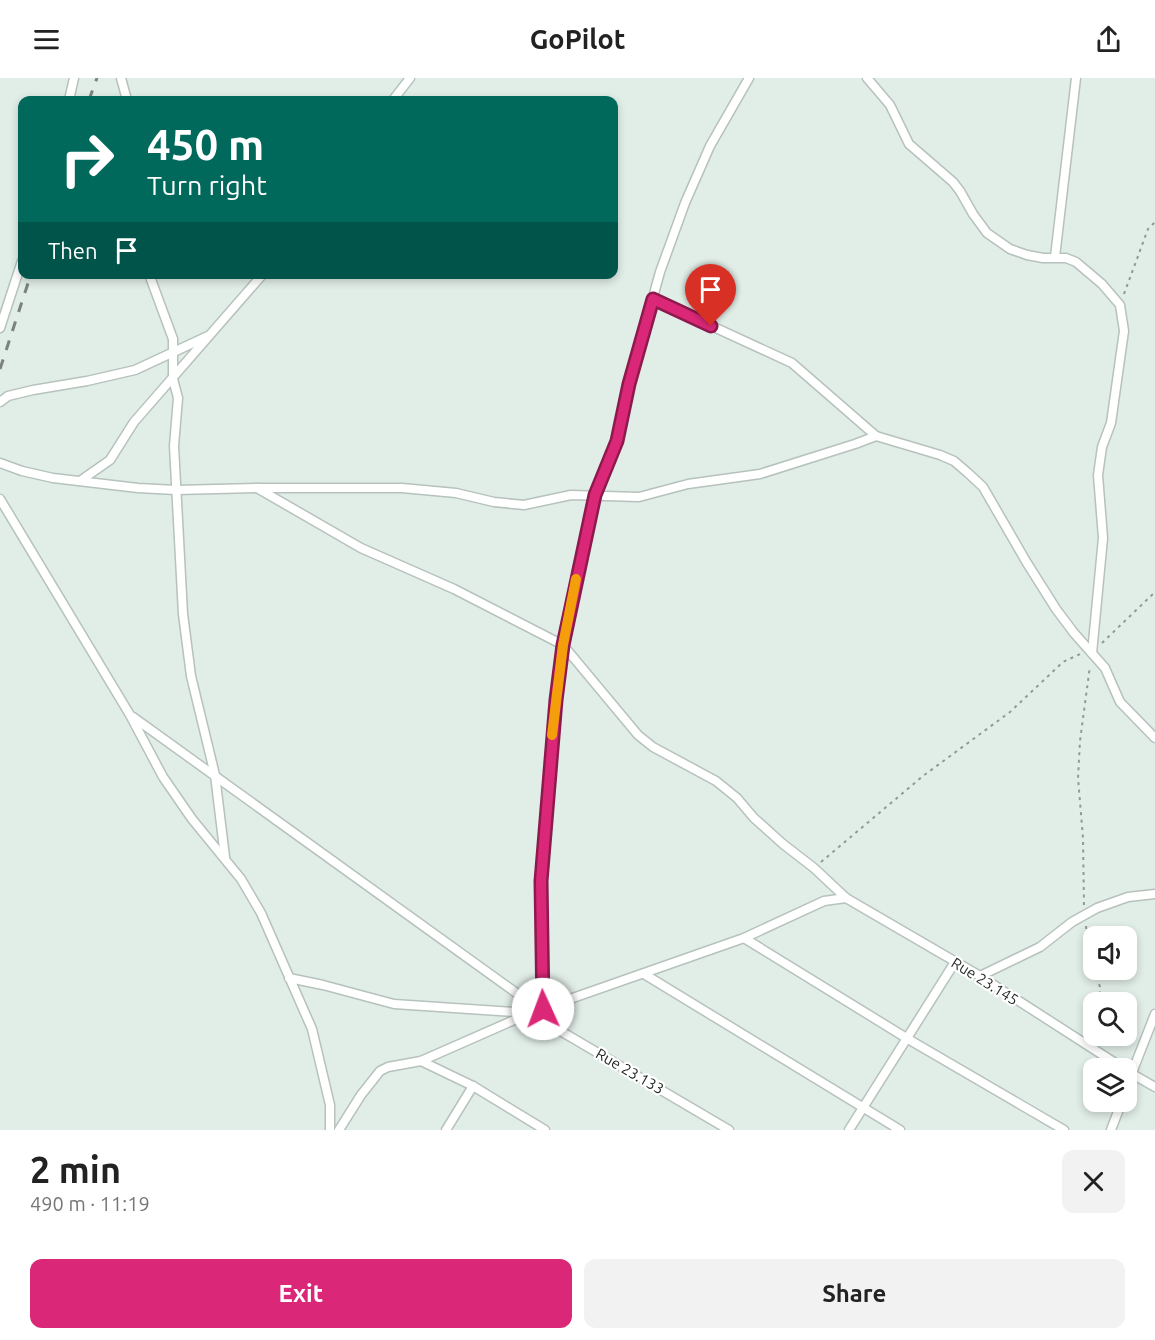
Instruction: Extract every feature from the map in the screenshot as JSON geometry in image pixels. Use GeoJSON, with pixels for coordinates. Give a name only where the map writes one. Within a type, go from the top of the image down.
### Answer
{"type":"FeatureCollection","features":[{"type":"Feature","properties":{"kind":"street"},"geometry":{"type":"LineString","coordinates":[[70,96],[74,78]]}},
{"type":"Feature","properties":{"kind":"street"},"geometry":{"type":"LineString","coordinates":[[121,78],[126,96]]}},
{"type":"Feature","properties":{"kind":"street"},"geometry":{"type":"LineString","coordinates":[[396,96],[410,78]]}},
{"type":"Feature","properties":{"kind":"street"},"geometry":{"type":"LineString","coordinates":[[541,1010],[541,881],[550,757],[563,645],[595,495],[617,441],[629,384],[660,272],[685,203],[710,146],[749,78]]}},
{"type":"Feature","properties":{"kind":"street"},"geometry":{"type":"LineString","coordinates":[[867,78],[890,105],[909,144],[953,182],[987,233],[1010,249],[1043,258],[1066,258],[1076,262],[1102,284],[1120,305],[1124,331],[1111,423],[1102,447],[1098,475],[1103,538],[1092,653]]}},
{"type":"Feature","properties":{"kind":"street"},"geometry":{"type":"LineString","coordinates":[[1055,257],[1076,78]]}},
{"type":"Feature","properties":{"kind":"street"},"geometry":{"type":"LineString","coordinates":[[0,328],[18,273]]}},
{"type":"Feature","properties":{"kind":"street"},"geometry":{"type":"LineString","coordinates":[[151,279],[173,339],[173,379],[178,398],[174,446],[183,614],[190,676],[215,775],[225,858]]}},
{"type":"Feature","properties":{"kind":"street"},"geometry":{"type":"LineString","coordinates":[[80,481],[110,460],[134,422],[259,279]]}},
{"type":"Feature","properties":{"kind":"street"},"geometry":{"type":"LineString","coordinates":[[653,299],[792,363],[876,436],[954,461],[983,487],[1056,609],[1105,668],[1120,702],[1155,738]]}},
{"type":"Feature","properties":{"kind":"street"},"geometry":{"type":"LineString","coordinates":[[0,402],[8,396],[135,370],[211,334]]}},
{"type":"Feature","properties":{"kind":"street"},"geometry":{"type":"LineString","coordinates":[[0,463],[32,473],[80,481],[176,490],[369,487],[431,490],[524,505],[571,495],[639,497],[688,484],[760,474],[876,436]]}},
{"type":"Feature","properties":{"kind":"street"},"geometry":{"type":"LineString","coordinates":[[257,488],[361,548],[454,589],[563,645]]}},
{"type":"Feature","properties":{"kind":"street"},"geometry":{"type":"LineString","coordinates":[[0,499],[130,715],[174,794],[248,889],[261,913],[312,1029],[330,1106],[330,1130]]}},
{"type":"Feature","properties":{"kind":"street","name":"Rue 23.145"},"geometry":{"type":"LineString","coordinates":[[563,645],[638,735],[653,747],[716,781],[737,798],[754,818],[846,898],[980,976],[1107,1058]]}},
{"type":"Feature","properties":{"kind":"street"},"geometry":{"type":"LineString","coordinates":[[130,715],[541,1010]]}},
{"type":"Feature","properties":{"kind":"street"},"geometry":{"type":"LineString","coordinates":[[980,976],[1040,947],[1085,914],[1128,897],[1155,894]]}},
{"type":"Feature","properties":{"kind":"street"},"geometry":{"type":"LineString","coordinates":[[339,1130],[361,1095],[380,1071],[398,1064],[421,1061],[530,1013],[744,938],[824,901],[846,898]]}},
{"type":"Feature","properties":{"kind":"street"},"geometry":{"type":"LineString","coordinates":[[744,938],[908,1039],[1064,1130]]}},
{"type":"Feature","properties":{"kind":"street"},"geometry":{"type":"LineString","coordinates":[[849,1130],[955,962]]}},
{"type":"Feature","properties":{"kind":"street"},"geometry":{"type":"LineString","coordinates":[[644,974],[900,1130]]}},
{"type":"Feature","properties":{"kind":"street"},"geometry":{"type":"LineString","coordinates":[[289,978],[394,1004],[530,1013]]}},
{"type":"Feature","properties":{"kind":"street","name":"Rue 23.133"},"geometry":{"type":"LineString","coordinates":[[530,1013],[729,1130]]}},
{"type":"Feature","properties":{"kind":"street"},"geometry":{"type":"LineString","coordinates":[[1135,1058],[1155,1014]]}},
{"type":"Feature","properties":{"kind":"street"},"geometry":{"type":"LineString","coordinates":[[421,1061],[473,1086],[545,1130]]}},
{"type":"Feature","properties":{"kind":"street"},"geometry":{"type":"LineString","coordinates":[[1137,1077],[1155,1087]]}},
{"type":"Feature","properties":{"kind":"street"},"geometry":{"type":"LineString","coordinates":[[446,1130],[473,1086]]}},
{"type":"Feature","properties":{"kind":"street"},"geometry":{"type":"LineString","coordinates":[[1111,1130],[1118,1112]]}},
{"type":"Feature","properties":{"kind":"path"},"geometry":{"type":"LineString","coordinates":[[1120,305],[1148,229],[1155,222]]}},
{"type":"Feature","properties":{"kind":"path"},"geometry":{"type":"LineString","coordinates":[[1100,992],[1089,956],[1082,892],[1083,838],[1078,778],[1080,741],[1092,653],[1155,592]]}},
{"type":"Feature","properties":{"kind":"path"},"geometry":{"type":"LineString","coordinates":[[814,868],[923,776],[1010,712],[1063,662],[1077,654],[1092,653]]}},
{"type":"Feature","properties":{"kind":"railway"},"geometry":{"type":"LineString","coordinates":[[90,96],[97,78]]}},
{"type":"Feature","properties":{"kind":"railway"},"geometry":{"type":"LineString","coordinates":[[0,369],[29,279]]}},
{"type":"Feature","properties":{"kind":"slow traffic"},"geometry":{"type":"LineString","coordinates":[[552,735],[563,645],[576,579]]}},
{"type":"Feature","properties":{"kind":"route"},"geometry":{"type":"LineString","coordinates":[[543,1009],[541,881],[556,700],[567,619],[595,495],[617,441],[629,384],[653,299],[711,326]]}}]}
